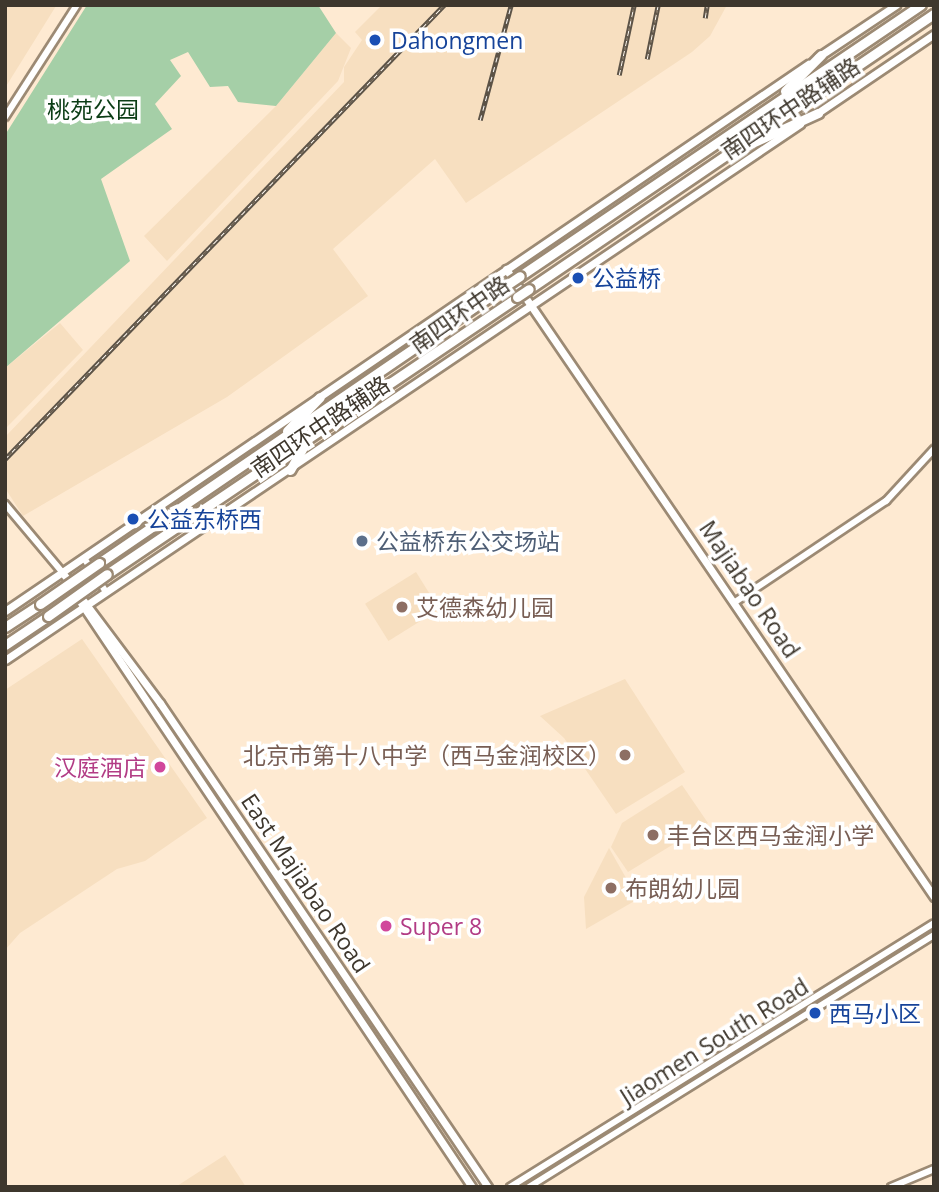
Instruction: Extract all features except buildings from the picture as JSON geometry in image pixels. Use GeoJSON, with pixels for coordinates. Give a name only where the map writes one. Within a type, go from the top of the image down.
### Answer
{"type":"FeatureCollection","features":[{"type":"Feature","properties":{"kind":"highway","name":"南四环中路"},"geometry":{"type":"LineString","coordinates":[[5,627],[921,5]]}},
{"type":"Feature","properties":{"kind":"highway","name":"南四环中路"},"geometry":{"type":"LineString","coordinates":[[5,645],[933,15]]}},
{"type":"Feature","properties":{"kind":"highway"},"geometry":{"type":"LineString","coordinates":[[771,106],[821,55]]}},
{"type":"Feature","properties":{"kind":"highway"},"geometry":{"type":"LineString","coordinates":[[723,157],[818,113]]}},
{"type":"Feature","properties":{"kind":"highway"},"geometry":{"type":"LineString","coordinates":[[274,445],[320,397]]}},
{"type":"Feature","properties":{"kind":"highway"},"geometry":{"type":"LineString","coordinates":[[290,470],[307,442]]}},
{"type":"Feature","properties":{"kind":"main road","name":"南四环中路辅路"},"geometry":{"type":"LineString","coordinates":[[5,611],[896,5]]}},
{"type":"Feature","properties":{"kind":"main road","name":"南四环中路辅路"},"geometry":{"type":"LineString","coordinates":[[5,660],[934,34]]}},
{"type":"Feature","properties":{"kind":"main road","name":"Majiabao Road"},"geometry":{"type":"LineString","coordinates":[[506,269],[934,897]]}},
{"type":"Feature","properties":{"kind":"main road","name":"East Majiabao Road"},"geometry":{"type":"LineString","coordinates":[[62,572],[91,602],[488,1187]]}},
{"type":"Feature","properties":{"kind":"main road"},"geometry":{"type":"LineString","coordinates":[[62,572],[80,610],[472,1187]]}},
{"type":"Feature","properties":{"kind":"street"},"geometry":{"type":"LineString","coordinates":[[5,117],[77,5]]}},
{"type":"Feature","properties":{"kind":"street"},"geometry":{"type":"LineString","coordinates":[[735,602],[886,501],[934,449]]}},
{"type":"Feature","properties":{"kind":"street"},"geometry":{"type":"LineString","coordinates":[[5,504],[62,572]]}},
{"type":"Feature","properties":{"kind":"street"},"geometry":{"type":"LineString","coordinates":[[84,558],[106,592]]}},
{"type":"Feature","properties":{"kind":"street","name":"Jiaomen South Road"},"geometry":{"type":"LineString","coordinates":[[510,1187],[934,923]]}},
{"type":"Feature","properties":{"kind":"street"},"geometry":{"type":"LineString","coordinates":[[529,1187],[934,935]]}},
{"type":"Feature","properties":{"kind":"street"},"geometry":{"type":"LineString","coordinates":[[891,1187],[934,1169]]}},
{"type":"Feature","properties":{"kind":"shaded area"},"geometry":{"type":"Polygon","coordinates":[[[5,5],[56,6],[5,88],[5,5]]]}},
{"type":"Feature","properties":{"kind":"shaded area"},"geometry":{"type":"Polygon","coordinates":[[[382,5],[727,5],[710,36],[692,52],[466,203],[435,159],[333,249],[368,296],[227,397],[23,516],[5,488],[5,437],[344,82],[344,67],[362,40],[355,32],[382,5]]]}},
{"type":"Feature","properties":{"kind":"shaded area"},"geometry":{"type":"Polygon","coordinates":[[[336,33],[351,48],[338,81],[167,261],[144,236],[276,106],[336,33]]]}},
{"type":"Feature","properties":{"kind":"shaded area"},"geometry":{"type":"Polygon","coordinates":[[[60,323],[83,350],[5,429],[5,368],[60,323]]]}},
{"type":"Feature","properties":{"kind":"shaded area","name":"艾德森幼儿园"},"geometry":{"type":"Polygon","coordinates":[[[416,572],[439,609],[388,641],[365,604],[416,572]]]}},
{"type":"Feature","properties":{"kind":"shaded area"},"geometry":{"type":"Polygon","coordinates":[[[82,639],[207,818],[145,861],[117,869],[20,933],[5,950],[5,690],[82,639]]]}},
{"type":"Feature","properties":{"kind":"shaded area","name":"北京市第十八中学（西马金润校区）"},"geometry":{"type":"Polygon","coordinates":[[[625,679],[685,772],[616,814],[564,738],[540,716],[625,679]]]}},
{"type":"Feature","properties":{"kind":"shaded area","name":"丰台区西马金润小学"},"geometry":{"type":"Polygon","coordinates":[[[682,785],[708,823],[628,872],[611,847],[622,823],[682,785]]]}},
{"type":"Feature","properties":{"kind":"shaded area","name":"布朗幼儿园"},"geometry":{"type":"Polygon","coordinates":[[[609,848],[638,899],[586,929],[584,897],[609,848]]]}},
{"type":"Feature","properties":{"kind":"shaded area"},"geometry":{"type":"Polygon","coordinates":[[[225,1155],[246,1187],[177,1186],[225,1155]]]}},
{"type":"Feature","properties":{"kind":"green space","name":"桃苑公园"},"geometry":{"type":"Polygon","coordinates":[[[87,5],[318,5],[336,33],[276,106],[238,102],[228,86],[210,87],[188,52],[170,60],[181,76],[155,104],[172,129],[101,179],[130,261],[5,368],[5,135],[87,5]]]}},
{"type":"Feature","properties":{"kind":"railway"},"geometry":{"type":"LineString","coordinates":[[5,459],[444,5]]}},
{"type":"Feature","properties":{"kind":"railway"},"geometry":{"type":"LineString","coordinates":[[480,120],[511,5]]}},
{"type":"Feature","properties":{"kind":"railway"},"geometry":{"type":"LineString","coordinates":[[619,75],[634,5]]}},
{"type":"Feature","properties":{"kind":"railway"},"geometry":{"type":"LineString","coordinates":[[647,59],[658,5]]}},
{"type":"Feature","properties":{"kind":"railway"},"geometry":{"type":"LineString","coordinates":[[705,18],[707,5]]}},
{"type":"Feature","properties":{"kind":"place","name":"Dahongmen"},"geometry":{"type":"Point","coordinates":[375,40]}},
{"type":"Feature","properties":{"kind":"place","name":"公益桥"},"geometry":{"type":"Point","coordinates":[578,278]}},
{"type":"Feature","properties":{"kind":"place","name":"公益东桥西"},"geometry":{"type":"Point","coordinates":[133,519]}},
{"type":"Feature","properties":{"kind":"place","name":"公益桥东公交场站"},"geometry":{"type":"Point","coordinates":[362,541]}},
{"type":"Feature","properties":{"kind":"place","name":"艾德森幼儿园"},"geometry":{"type":"Point","coordinates":[402,607]}},
{"type":"Feature","properties":{"kind":"place","name":"北京市第十八中学（西马金润校区）"},"geometry":{"type":"Point","coordinates":[625,755]}},
{"type":"Feature","properties":{"kind":"place","name":"汉庭酒店"},"geometry":{"type":"Point","coordinates":[160,767]}},
{"type":"Feature","properties":{"kind":"place","name":"丰台区西马金润小学"},"geometry":{"type":"Point","coordinates":[653,835]}},
{"type":"Feature","properties":{"kind":"place","name":"布朗幼儿园"},"geometry":{"type":"Point","coordinates":[611,888]}},
{"type":"Feature","properties":{"kind":"place","name":"Super 8"},"geometry":{"type":"Point","coordinates":[386,926]}},
{"type":"Feature","properties":{"kind":"place","name":"西马小区"},"geometry":{"type":"Point","coordinates":[815,1013]}}]}
